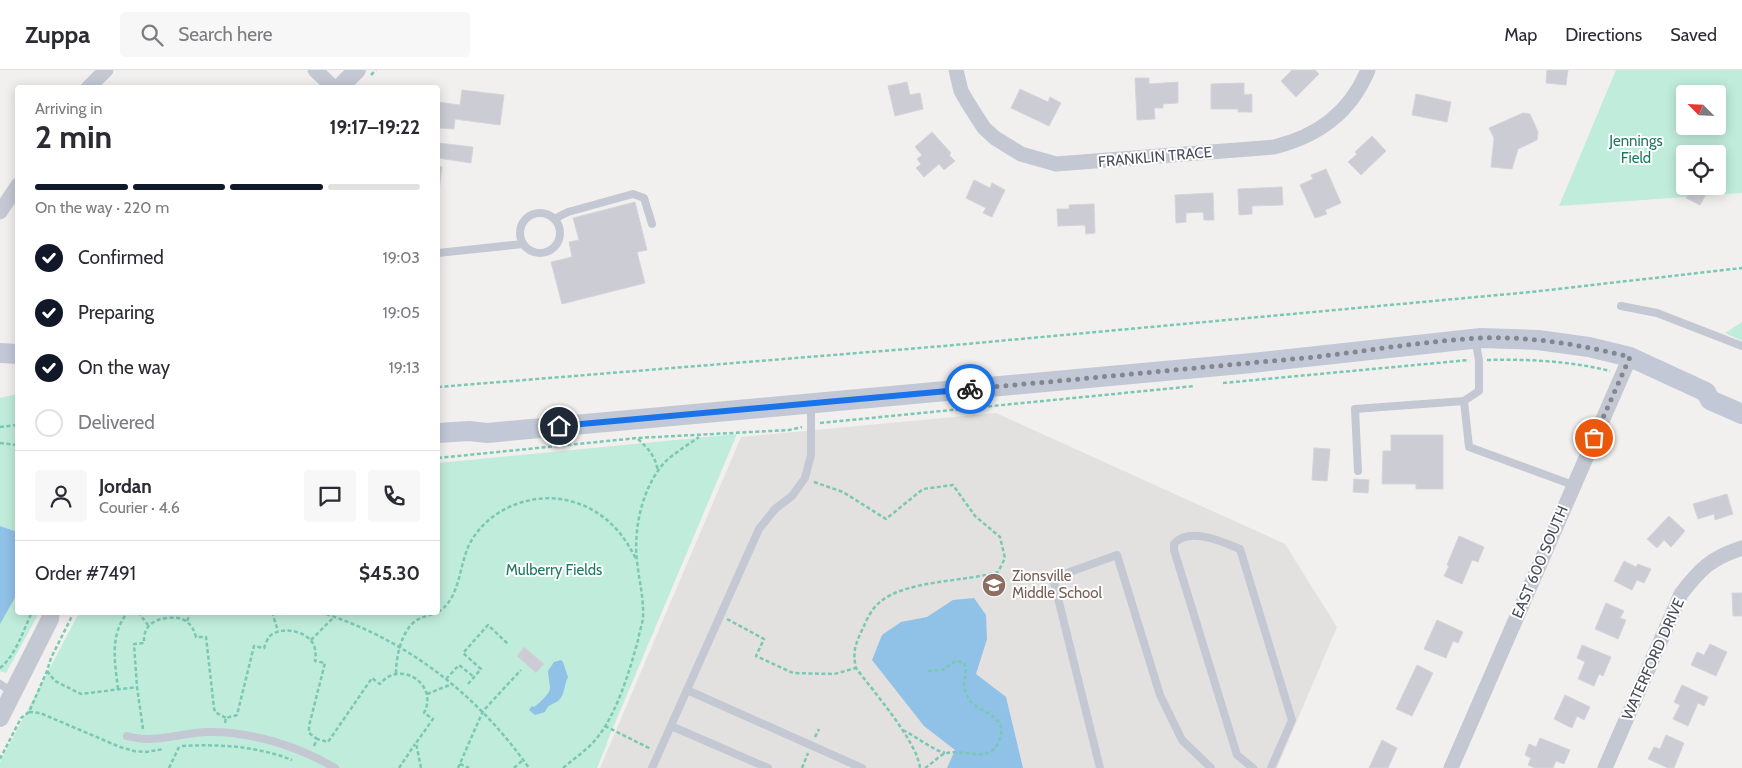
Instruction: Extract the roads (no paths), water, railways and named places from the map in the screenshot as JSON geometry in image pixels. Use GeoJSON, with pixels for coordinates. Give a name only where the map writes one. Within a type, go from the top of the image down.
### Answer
{"type":"FeatureCollection","features":[{"type":"Feature","properties":{"kind":"main road"},"geometry":{"type":"LineString","coordinates":[[440,433],[469,430],[487,433],[1262,362],[1475,339],[1538,340],[1589,347],[1630,357],[1706,392],[1710,400],[1742,414]]}},
{"type":"Feature","properties":{"kind":"main road"},"geometry":{"type":"LineString","coordinates":[[0,353],[15,354]]}},
{"type":"Feature","properties":{"kind":"main road"},"geometry":{"type":"LineString","coordinates":[[0,366],[15,367]]}},
{"type":"Feature","properties":{"kind":"main road"},"geometry":{"type":"LineString","coordinates":[[1706,392],[1715,389],[1742,402]]}},
{"type":"Feature","properties":{"kind":"main road"},"geometry":{"type":"LineString","coordinates":[[440,443],[470,440],[487,433]]}},
{"type":"Feature","properties":{"kind":"street"},"geometry":{"type":"LineString","coordinates":[[91,85],[106,70]]}},
{"type":"Feature","properties":{"kind":"street"},"geometry":{"type":"LineString","coordinates":[[316,70],[331,85]]}},
{"type":"Feature","properties":{"kind":"street"},"geometry":{"type":"LineString","coordinates":[[342,85],[357,70]]}},
{"type":"Feature","properties":{"kind":"street","name":"FRANKLIN TRACE"},"geometry":{"type":"LineString","coordinates":[[956,70],[962,91],[968,103],[984,128],[994,138],[1020,154],[1056,164],[1274,147],[1289,143],[1321,128],[1345,108],[1361,87],[1368,70]]}},
{"type":"Feature","properties":{"kind":"street"},"geometry":{"type":"LineString","coordinates":[[0,212],[15,190]]}},
{"type":"Feature","properties":{"kind":"street","name":"EAST 600 SOUTH"},"geometry":{"type":"LineString","coordinates":[[1451,768],[1630,357]]}},
{"type":"Feature","properties":{"kind":"street","name":"WATERFORD DRIVE"},"geometry":{"type":"LineString","coordinates":[[1605,768],[1681,594],[1697,573],[1718,556],[1742,548]]}},
{"type":"Feature","properties":{"kind":"street"},"geometry":{"type":"LineString","coordinates":[[0,718],[6,688],[51,615]]}},
{"type":"Feature","properties":{"kind":"lane"},"geometry":{"type":"LineString","coordinates":[[554,219],[568,212],[633,194],[644,198],[652,224]]}},
{"type":"Feature","properties":{"kind":"lane"},"geometry":{"type":"LineString","coordinates":[[542,213],[554,219],[558,224],[559,237],[552,248],[540,253],[528,249],[520,232],[521,226],[530,216],[542,213]]}},
{"type":"Feature","properties":{"kind":"lane"},"geometry":{"type":"LineString","coordinates":[[440,253],[524,244]]}},
{"type":"Feature","properties":{"kind":"lane"},"geometry":{"type":"LineString","coordinates":[[1621,306],[1657,313],[1742,346]]}},
{"type":"Feature","properties":{"kind":"lane"},"geometry":{"type":"LineString","coordinates":[[1358,471],[1355,409],[1464,401],[1479,391],[1479,360],[1475,339]]}},
{"type":"Feature","properties":{"kind":"lane"},"geometry":{"type":"LineString","coordinates":[[1464,401],[1469,447],[1573,485]]}},
{"type":"Feature","properties":{"kind":"lane"},"geometry":{"type":"LineString","coordinates":[[652,768],[759,529],[775,509],[792,496],[805,478],[811,455],[811,403]]}},
{"type":"Feature","properties":{"kind":"lane"},"geometry":{"type":"LineString","coordinates":[[1253,768],[1236,755],[1174,550],[1174,544],[1179,538],[1187,536],[1217,540],[1240,549],[1292,720],[1271,768]]}},
{"type":"Feature","properties":{"kind":"lane"},"geometry":{"type":"LineString","coordinates":[[1100,768],[1053,578],[1117,555],[1160,695],[1182,740],[1211,768]]}},
{"type":"Feature","properties":{"kind":"lane"},"geometry":{"type":"LineString","coordinates":[[687,690],[862,768]]}},
{"type":"Feature","properties":{"kind":"lane"},"geometry":{"type":"LineString","coordinates":[[671,726],[768,768]]}},
{"type":"Feature","properties":{"kind":"lane"},"geometry":{"type":"LineString","coordinates":[[127,736],[144,740],[206,732],[252,737],[310,754],[335,768]]}},
{"type":"Feature","properties":{"kind":"water"},"geometry":{"type":"Polygon","coordinates":[[[0,526],[15,531],[15,598],[0,624],[0,526]]]}},
{"type":"Feature","properties":{"kind":"water"},"geometry":{"type":"Polygon","coordinates":[[[974,598],[986,615],[987,639],[976,674],[1006,697],[1023,768],[947,768],[955,750],[924,726],[872,660],[882,635],[901,622],[927,617],[953,600],[974,598]]]}},
{"type":"Feature","properties":{"kind":"water"},"geometry":{"type":"Polygon","coordinates":[[[561,660],[568,677],[562,696],[558,701],[549,706],[545,712],[535,715],[529,710],[548,693],[550,688],[548,671],[554,662],[561,660]]]}},
{"type":"Feature","properties":{"kind":"place","name":"Zionsville Middle School"},"geometry":{"type":"Point","coordinates":[994,585]}},
{"type":"Feature","properties":{"kind":"park label","name":"Jennings Field"},"geometry":{"type":"Point","coordinates":[1636,150]}},
{"type":"Feature","properties":{"kind":"park label","name":"Mulberry Fields"},"geometry":{"type":"Point","coordinates":[554,570]}}]}
